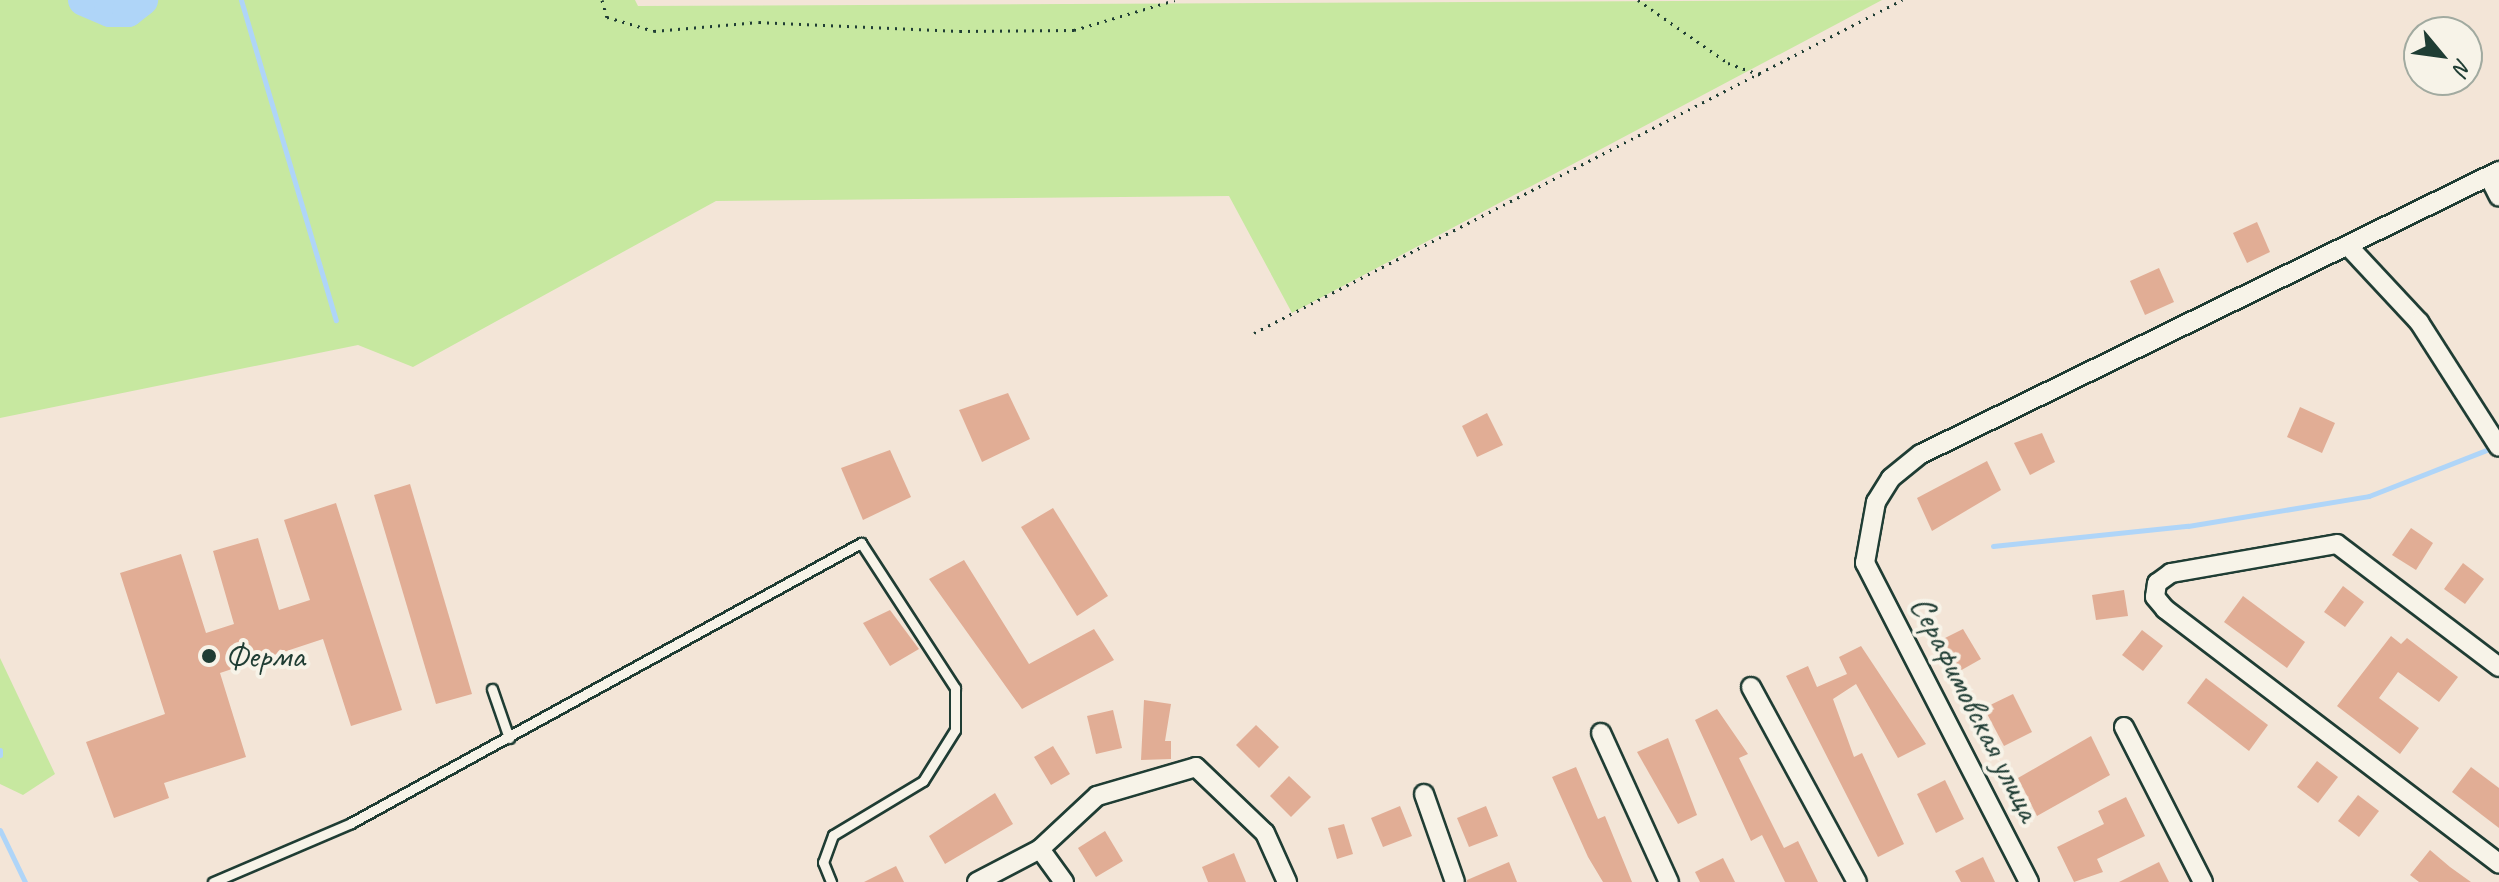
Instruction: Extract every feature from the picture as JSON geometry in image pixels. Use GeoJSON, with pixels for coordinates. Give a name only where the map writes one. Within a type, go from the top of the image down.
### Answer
{"type":"FeatureCollection","features":[{"type":"Feature","properties":{"kind":"street"},"geometry":{"type":"LineString","coordinates":[[2496,443],[2419,322],[2349,247],[2494,174],[2499,197]]}},
{"type":"Feature","properties":{"kind":"street","name":"Серафимовская улица"},"geometry":{"type":"LineString","coordinates":[[2029,882],[1865,563],[1876,502],[1921,454],[2349,247]]}},
{"type":"Feature","properties":{"kind":"street"},"geometry":{"type":"LineString","coordinates":[[2499,667],[2337,544],[2171,573],[2157,583],[2155,597],[2165,609],[2499,863]]}},
{"type":"Feature","properties":{"kind":"street"},"geometry":{"type":"LineString","coordinates":[[1751,687],[1857,882]]}},
{"type":"Feature","properties":{"kind":"street"},"geometry":{"type":"LineString","coordinates":[[2124,727],[2203,882]]}},
{"type":"Feature","properties":{"kind":"street"},"geometry":{"type":"LineString","coordinates":[[1601,733],[1669,882]]}},
{"type":"Feature","properties":{"kind":"street"},"geometry":{"type":"LineString","coordinates":[[977,882],[1040,849],[1097,796],[1196,767],[1265,833],[1287,882]]}},
{"type":"Feature","properties":{"kind":"street"},"geometry":{"type":"LineString","coordinates":[[1424,794],[1455,882]]}},
{"type":"Feature","properties":{"kind":"street"},"geometry":{"type":"LineString","coordinates":[[1040,849],[1064,882]]}},
{"type":"Feature","properties":{"kind":"lane"},"geometry":{"type":"LineString","coordinates":[[213,882],[276,861],[509,738],[861,543],[955,688],[955,730],[923,781],[833,835],[823,862],[831,882]]}},
{"type":"Feature","properties":{"kind":"lane"},"geometry":{"type":"LineString","coordinates":[[492,689],[509,738]]}},
{"type":"Feature","properties":{"kind":"path"},"geometry":{"type":"LineString","coordinates":[[602,0],[607,17],[654,31],[759,22],[1074,30],[1175,0]]}},
{"type":"Feature","properties":{"kind":"path"},"geometry":{"type":"LineString","coordinates":[[1638,0],[1728,63],[1761,75]]}},
{"type":"Feature","properties":{"kind":"path"},"geometry":{"type":"LineString","coordinates":[[1254,333],[1902,0]]}},
{"type":"Feature","properties":{"kind":"green space"},"geometry":{"type":"Polygon","coordinates":[[[0,0],[635,0],[638,6],[1882,0],[1292,313],[1229,196],[716,201],[413,367],[358,345],[0,418],[0,0]]]}},
{"type":"Feature","properties":{"kind":"green space"},"geometry":{"type":"Polygon","coordinates":[[[0,658],[55,774],[23,795],[0,784],[0,658]]]}},
{"type":"Feature","properties":{"kind":"building"},"geometry":{"type":"Polygon","coordinates":[[[2257,222],[2270,252],[2247,263],[2233,233],[2257,222]]]}},
{"type":"Feature","properties":{"kind":"building"},"geometry":{"type":"Polygon","coordinates":[[[2159,268],[2174,302],[2145,315],[2130,281],[2159,268]]]}},
{"type":"Feature","properties":{"kind":"building"},"geometry":{"type":"Polygon","coordinates":[[[1008,393],[1030,439],[982,462],[959,410],[1008,393]]]}},
{"type":"Feature","properties":{"kind":"building"},"geometry":{"type":"Polygon","coordinates":[[[2300,407],[2335,423],[2322,453],[2287,437],[2300,407]]]}},
{"type":"Feature","properties":{"kind":"building"},"geometry":{"type":"Polygon","coordinates":[[[1487,413],[1503,445],[1477,457],[1462,426],[1487,413]]]}},
{"type":"Feature","properties":{"kind":"building"},"geometry":{"type":"Polygon","coordinates":[[[2042,433],[2055,462],[2030,475],[2014,443],[2042,433]]]}},
{"type":"Feature","properties":{"kind":"building"},"geometry":{"type":"Polygon","coordinates":[[[890,450],[911,497],[863,520],[841,468],[890,450]]]}},
{"type":"Feature","properties":{"kind":"building"},"geometry":{"type":"Polygon","coordinates":[[[1987,461],[2001,490],[1932,531],[1917,498],[1987,461]]]}},
{"type":"Feature","properties":{"kind":"building"},"geometry":{"type":"Polygon","coordinates":[[[410,484],[472,694],[436,704],[374,495],[410,484]]]}},
{"type":"Feature","properties":{"kind":"building","name":"Ферма"},"geometry":{"type":"Polygon","coordinates":[[[336,503],[402,710],[351,726],[323,639],[220,673],[246,757],[164,783],[169,798],[114,818],[86,742],[165,714],[120,573],[181,554],[206,633],[234,624],[213,551],[258,538],[279,610],[310,600],[284,520],[336,503]]]}},
{"type":"Feature","properties":{"kind":"building"},"geometry":{"type":"Polygon","coordinates":[[[1053,508],[1108,596],[1077,616],[1021,527],[1053,508]]]}},
{"type":"Feature","properties":{"kind":"building"},"geometry":{"type":"Polygon","coordinates":[[[2411,528],[2433,543],[2416,570],[2392,555],[2411,528]]]}},
{"type":"Feature","properties":{"kind":"building"},"geometry":{"type":"Polygon","coordinates":[[[964,560],[1029,664],[1094,629],[1114,660],[1022,709],[929,579],[964,560]]]}},
{"type":"Feature","properties":{"kind":"building"},"geometry":{"type":"Polygon","coordinates":[[[2463,563],[2484,579],[2465,604],[2444,589],[2463,563]]]}},
{"type":"Feature","properties":{"kind":"building"},"geometry":{"type":"Polygon","coordinates":[[[2343,586],[2364,602],[2345,627],[2324,612],[2343,586]]]}},
{"type":"Feature","properties":{"kind":"building"},"geometry":{"type":"Polygon","coordinates":[[[2124,590],[2128,616],[2096,620],[2092,595],[2124,590]]]}},
{"type":"Feature","properties":{"kind":"building"},"geometry":{"type":"Polygon","coordinates":[[[2243,596],[2305,642],[2287,668],[2224,622],[2243,596]]]}},
{"type":"Feature","properties":{"kind":"building"},"geometry":{"type":"Polygon","coordinates":[[[890,610],[919,649],[890,666],[863,623],[890,610]]]}},
{"type":"Feature","properties":{"kind":"building"},"geometry":{"type":"Polygon","coordinates":[[[1963,629],[1981,659],[1958,672],[1939,641],[1963,629]]]}},
{"type":"Feature","properties":{"kind":"building"},"geometry":{"type":"Polygon","coordinates":[[[2142,630],[2163,646],[2143,671],[2122,655],[2142,630]]]}},
{"type":"Feature","properties":{"kind":"building"},"geometry":{"type":"Polygon","coordinates":[[[2391,636],[2401,644],[2407,638],[2458,677],[2439,702],[2398,672],[2379,698],[2419,728],[2400,754],[2337,706],[2391,636]]]}},
{"type":"Feature","properties":{"kind":"building"},"geometry":{"type":"Polygon","coordinates":[[[1861,646],[1926,744],[1898,758],[1856,684],[1833,699],[1854,757],[1862,753],[1904,844],[1878,857],[1786,676],[1808,666],[1817,687],[1847,674],[1839,657],[1861,646]]]}},
{"type":"Feature","properties":{"kind":"building"},"geometry":{"type":"Polygon","coordinates":[[[2206,678],[2268,725],[2249,751],[2187,703],[2206,678]]]}},
{"type":"Feature","properties":{"kind":"building"},"geometry":{"type":"Polygon","coordinates":[[[2013,694],[2032,732],[2004,746],[1984,708],[2013,694]]]}},
{"type":"Feature","properties":{"kind":"building"},"geometry":{"type":"Polygon","coordinates":[[[1144,700],[1171,704],[1165,741],[1171,741],[1171,759],[1141,760],[1144,700]]]}},
{"type":"Feature","properties":{"kind":"building"},"geometry":{"type":"Polygon","coordinates":[[[1717,709],[1748,754],[1739,758],[1784,848],[1798,841],[1818,882],[1785,882],[1762,835],[1751,841],[1695,720],[1717,709]]]}},
{"type":"Feature","properties":{"kind":"building"},"geometry":{"type":"Polygon","coordinates":[[[1113,710],[1122,748],[1096,754],[1087,716],[1113,710]]]}},
{"type":"Feature","properties":{"kind":"building"},"geometry":{"type":"Polygon","coordinates":[[[1256,725],[1279,747],[1259,768],[1236,745],[1256,725]]]}},
{"type":"Feature","properties":{"kind":"building"},"geometry":{"type":"Polygon","coordinates":[[[2091,736],[2110,775],[2037,816],[2018,778],[2091,736]]]}},
{"type":"Feature","properties":{"kind":"building"},"geometry":{"type":"Polygon","coordinates":[[[1668,738],[1697,815],[1678,824],[1637,752],[1668,738]]]}},
{"type":"Feature","properties":{"kind":"building"},"geometry":{"type":"Polygon","coordinates":[[[1053,746],[1070,774],[1051,785],[1034,757],[1053,746]]]}},
{"type":"Feature","properties":{"kind":"building"},"geometry":{"type":"Polygon","coordinates":[[[2317,761],[2338,777],[2318,803],[2297,787],[2317,761]]]}},
{"type":"Feature","properties":{"kind":"building"},"geometry":{"type":"Polygon","coordinates":[[[1576,767],[1598,819],[1605,816],[1632,882],[1603,882],[1588,857],[1552,777],[1576,767]]]}},
{"type":"Feature","properties":{"kind":"building"},"geometry":{"type":"Polygon","coordinates":[[[2471,767],[2499,788],[2499,828],[2452,792],[2471,767]]]}},
{"type":"Feature","properties":{"kind":"building"},"geometry":{"type":"Polygon","coordinates":[[[1289,776],[1311,797],[1291,817],[1270,796],[1289,776]]]}},
{"type":"Feature","properties":{"kind":"building"},"geometry":{"type":"Polygon","coordinates":[[[1945,780],[1964,819],[1936,833],[1917,794],[1945,780]]]}},
{"type":"Feature","properties":{"kind":"building"},"geometry":{"type":"Polygon","coordinates":[[[995,793],[1013,824],[945,864],[929,836],[995,793]]]}},
{"type":"Feature","properties":{"kind":"building"},"geometry":{"type":"Polygon","coordinates":[[[2358,795],[2379,811],[2359,837],[2338,821],[2358,795]]]}},
{"type":"Feature","properties":{"kind":"building"},"geometry":{"type":"Polygon","coordinates":[[[2126,797],[2145,836],[2097,859],[2103,872],[2074,882],[2057,847],[2104,824],[2098,811],[2126,797]]]}},
{"type":"Feature","properties":{"kind":"building"},"geometry":{"type":"Polygon","coordinates":[[[1400,806],[1412,836],[1383,847],[1371,818],[1400,806]]]}},
{"type":"Feature","properties":{"kind":"building"},"geometry":{"type":"Polygon","coordinates":[[[1486,806],[1498,836],[1469,847],[1457,818],[1486,806]]]}},
{"type":"Feature","properties":{"kind":"building"},"geometry":{"type":"Polygon","coordinates":[[[1344,824],[1353,854],[1337,859],[1328,828],[1344,824]]]}},
{"type":"Feature","properties":{"kind":"building"},"geometry":{"type":"Polygon","coordinates":[[[1105,831],[1123,861],[1096,877],[1078,848],[1105,831]]]}},
{"type":"Feature","properties":{"kind":"building"},"geometry":{"type":"Polygon","coordinates":[[[2430,850],[2471,882],[2419,882],[2410,875],[2430,850]]]}},
{"type":"Feature","properties":{"kind":"building"},"geometry":{"type":"Polygon","coordinates":[[[1234,853],[1246,882],[1208,882],[1202,867],[1234,853]]]}},
{"type":"Feature","properties":{"kind":"building"},"geometry":{"type":"Polygon","coordinates":[[[1983,857],[1995,882],[1961,882],[1955,871],[1983,857]]]}},
{"type":"Feature","properties":{"kind":"building"},"geometry":{"type":"Polygon","coordinates":[[[1723,858],[1735,882],[1700,882],[1695,872],[1723,858]]]}},
{"type":"Feature","properties":{"kind":"building"},"geometry":{"type":"Polygon","coordinates":[[[1509,862],[1517,882],[1467,882],[1467,880],[1509,862]]]}},
{"type":"Feature","properties":{"kind":"building"},"geometry":{"type":"Polygon","coordinates":[[[2159,862],[2169,882],[2119,882],[2159,862]]]}},
{"type":"Feature","properties":{"kind":"building"},"geometry":{"type":"Polygon","coordinates":[[[896,866],[904,882],[864,882],[896,866]]]}},
{"type":"Feature","properties":{"kind":"waterway"},"geometry":{"type":"LineString","coordinates":[[84,0],[110,11],[128,11],[142,0]]}},
{"type":"Feature","properties":{"kind":"waterway"},"geometry":{"type":"LineString","coordinates":[[241,0],[336,320]]}},
{"type":"Feature","properties":{"kind":"waterway"},"geometry":{"type":"LineString","coordinates":[[1993,546],[2188,526],[2369,496],[2494,447]]}},
{"type":"Feature","properties":{"kind":"waterway"},"geometry":{"type":"LineString","coordinates":[[0,750],[0,755]]}},
{"type":"Feature","properties":{"kind":"waterway"},"geometry":{"type":"LineString","coordinates":[[0,830],[25,882]]}},
{"type":"Feature","properties":{"kind":"place","name":"Ферма"},"geometry":{"type":"Point","coordinates":[209,656]}}]}
